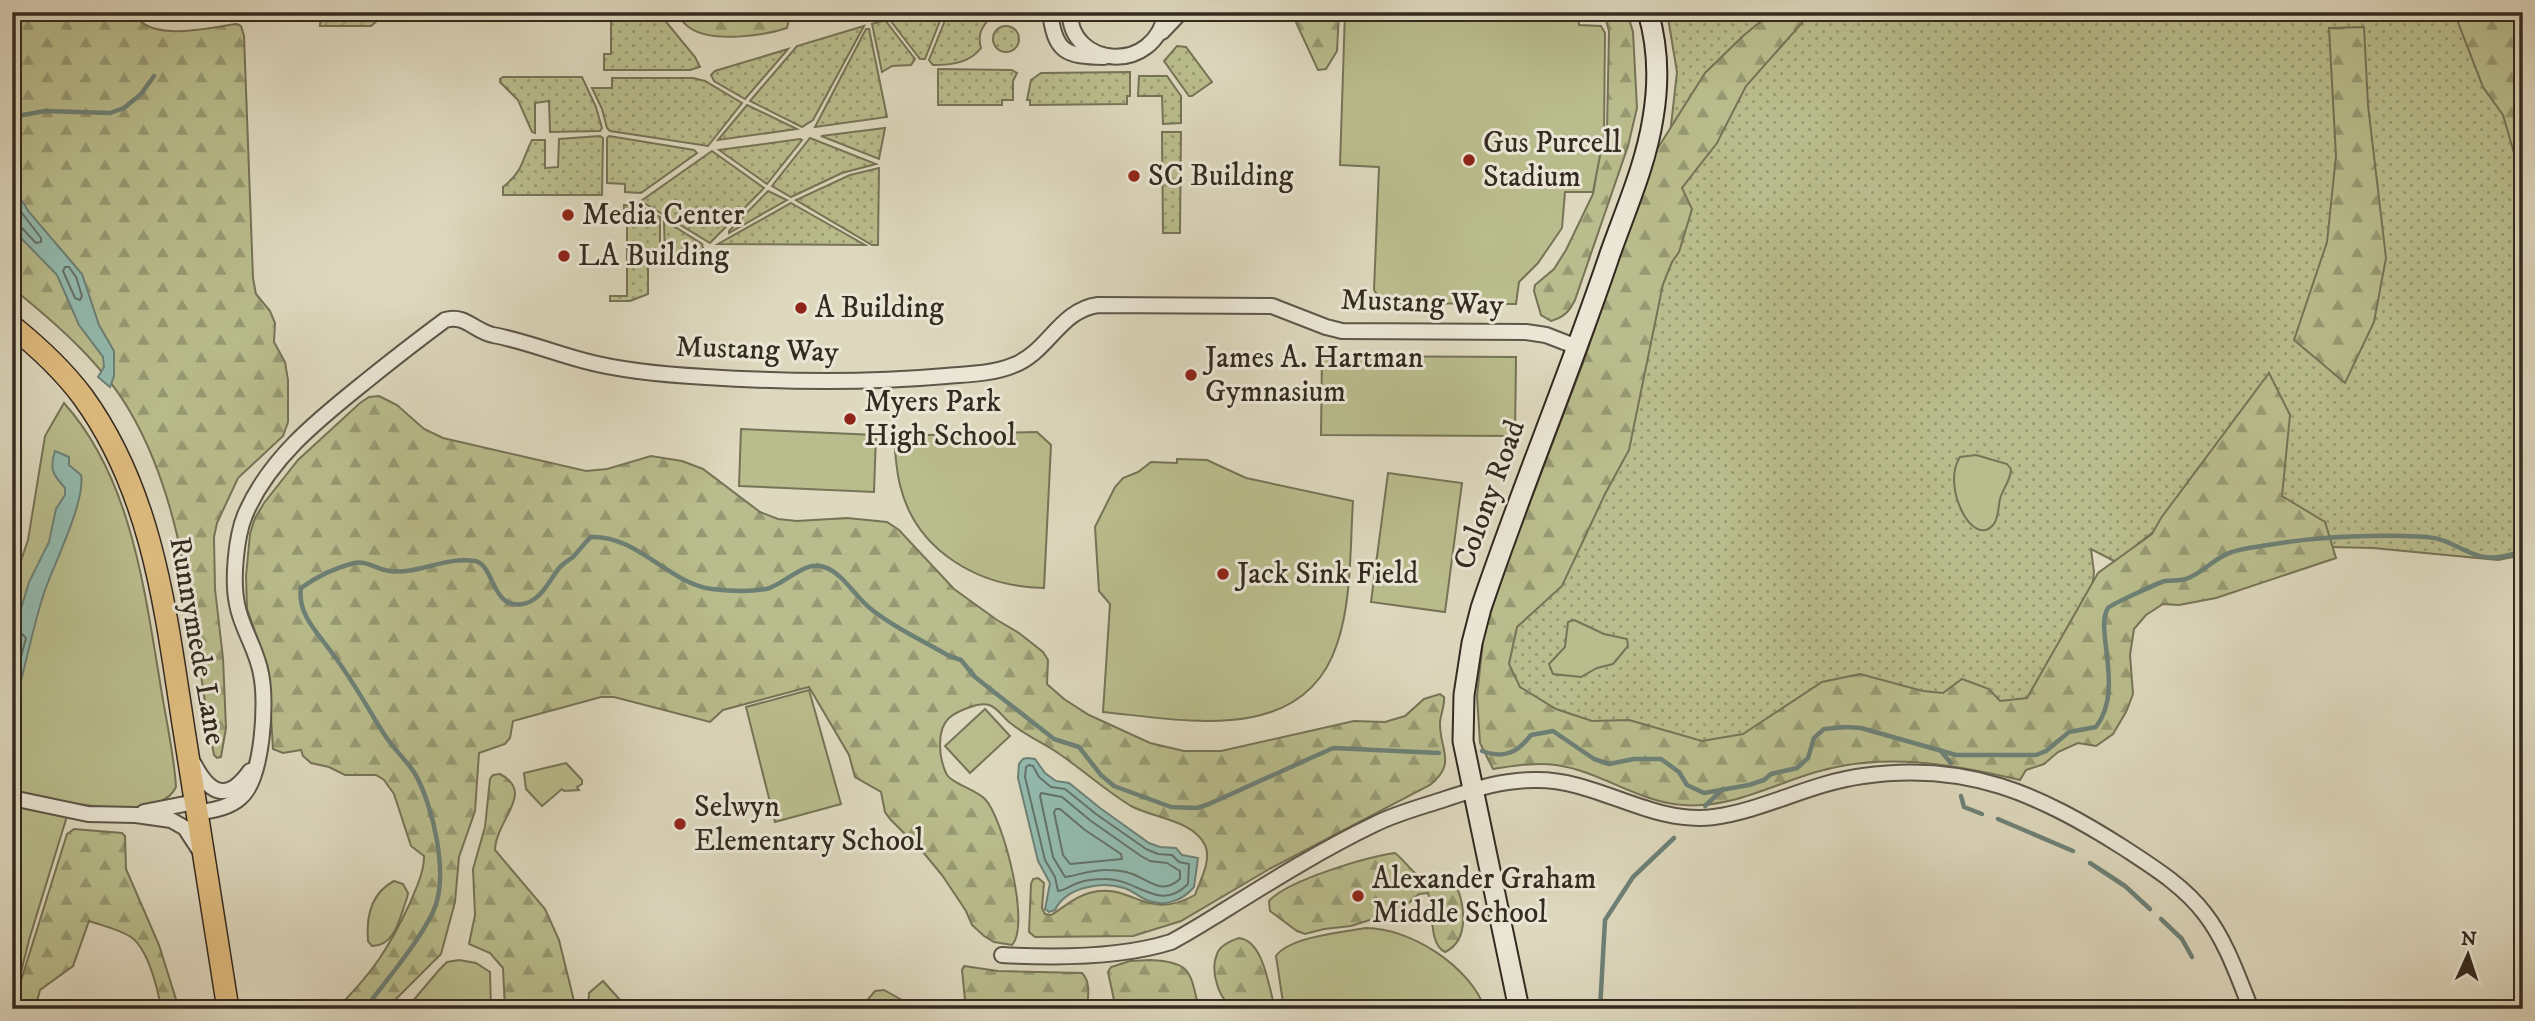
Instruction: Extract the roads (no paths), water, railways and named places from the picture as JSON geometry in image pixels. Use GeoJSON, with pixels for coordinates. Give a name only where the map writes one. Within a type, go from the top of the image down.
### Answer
{"type":"FeatureCollection","features":[{"type":"Feature","properties":{"kind":"main road","name":"Runnymede Lane"},"geometry":{"type":"LineString","coordinates":[[12,326],[43,353],[82,396],[106,433],[128,477],[147,531],[159,579],[228,1009]]}},
{"type":"Feature","properties":{"kind":"street"},"geometry":{"type":"LineString","coordinates":[[1050,12],[1056,38],[1068,53],[1078,57],[1132,56],[1145,49],[1181,12]]}},
{"type":"Feature","properties":{"kind":"street"},"geometry":{"type":"LineString","coordinates":[[1070,12],[1075,33],[1086,46],[1100,55],[1116,57]]}},
{"type":"Feature","properties":{"kind":"street"},"geometry":{"type":"LineString","coordinates":[[1157,38],[1164,25],[1166,12]]}},
{"type":"Feature","properties":{"kind":"street","name":"Colony Road"},"geometry":{"type":"LineString","coordinates":[[1518,1009],[1463,741],[1464,695],[1472,643],[1498,558],[1577,347],[1651,131],[1657,80],[1648,12]]}},
{"type":"Feature","properties":{"kind":"street","name":"Mustang Way"},"geometry":{"type":"LineString","coordinates":[[257,757],[264,698],[261,674],[239,614],[235,591],[240,531],[245,514],[281,458],[315,421],[445,320],[452,318],[465,321],[482,332],[522,341],[589,362],[683,376],[751,379],[873,380],[1003,369],[1023,361],[1036,351],[1074,313],[1098,304],[1272,306],[1342,331],[1526,332],[1546,335],[1577,347]]}},
{"type":"Feature","properties":{"kind":"street"},"geometry":{"type":"LineString","coordinates":[[188,751],[205,783],[212,789],[221,791],[229,790],[240,783],[257,757]]}},
{"type":"Feature","properties":{"kind":"street"},"geometry":{"type":"LineString","coordinates":[[136,815],[163,807],[221,808],[243,796],[253,778],[257,757]]}},
{"type":"Feature","properties":{"kind":"street"},"geometry":{"type":"LineString","coordinates":[[1002,955],[1115,954],[1171,942],[1372,825],[1473,789],[1517,780],[1559,781],[1582,786],[1661,814],[1701,818],[1741,812],[1824,783],[1878,774],[1948,775],[2012,789],[2044,801],[2083,822],[2153,867],[2189,896],[2204,913],[2217,933],[2251,1009]]}},
{"type":"Feature","properties":{"kind":"street"},"geometry":{"type":"LineString","coordinates":[[15,799],[88,814],[158,817],[179,824],[192,837],[206,868]]}},
{"type":"Feature","properties":{"kind":"water"},"geometry":{"type":"Polygon","coordinates":[[[12,185],[29,212],[82,274],[99,325],[114,351],[114,376],[110,387],[98,377],[104,367],[103,357],[79,325],[57,275],[12,226],[12,185]]]}},
{"type":"Feature","properties":{"kind":"water"},"geometry":{"type":"Polygon","coordinates":[[[55,451],[69,457],[69,465],[81,475],[79,501],[39,608],[12,714],[12,639],[29,582],[49,542],[56,509],[65,495],[65,488],[53,471],[55,451]]]}},
{"type":"Feature","properties":{"kind":"water"},"geometry":{"type":"Polygon","coordinates":[[[1027,758],[1035,759],[1045,773],[1056,781],[1069,783],[1149,843],[1176,848],[1182,855],[1198,858],[1194,887],[1179,899],[1168,903],[1155,903],[1124,888],[1095,886],[1067,896],[1055,910],[1049,912],[1045,909],[1050,883],[1038,861],[1018,778],[1019,764],[1027,758]]]}},
{"type":"Feature","properties":{"kind":"waterway"},"geometry":{"type":"LineString","coordinates":[[12,117],[45,111],[110,113],[124,108],[141,94],[154,76]]}},
{"type":"Feature","properties":{"kind":"waterway"},"geometry":{"type":"LineString","coordinates":[[1482,751],[1510,753],[1531,735],[1553,731],[1594,759],[1609,764],[1634,759],[1661,759],[1679,772],[1687,785],[1704,793],[1749,785],[1764,780],[1771,774],[1797,768],[1808,758],[1814,738],[1824,729],[1861,728],[1956,755],[2036,755],[2046,751],[2069,732],[2096,727],[2104,712],[2109,678],[2104,630],[2108,608],[2165,581],[2183,580],[2192,576],[2226,554],[2288,542],[2367,536],[2433,538],[2484,557],[2523,551]]}},
{"type":"Feature","properties":{"kind":"waterway"},"geometry":{"type":"LineString","coordinates":[[365,1009],[410,949],[433,912],[440,880],[433,821],[414,772],[384,734],[346,673],[310,623],[302,606],[301,588],[326,573],[354,563],[400,572],[453,561],[475,561],[486,570],[499,594],[513,604],[523,604],[535,598],[560,567],[591,537],[608,538],[623,543],[681,578],[712,589],[766,589],[801,570],[824,567],[837,574],[880,616],[949,656],[961,660],[975,677],[1054,739],[1079,747],[1101,775],[1114,786],[1171,807],[1197,808],[1209,804],[1333,748],[1439,753]]}},
{"type":"Feature","properties":{"kind":"waterway"},"geometry":{"type":"LineString","coordinates":[[1940,750],[1951,763]]}},
{"type":"Feature","properties":{"kind":"waterway"},"geometry":{"type":"LineString","coordinates":[[1705,806],[1723,789]]}},
{"type":"Feature","properties":{"kind":"waterway"},"geometry":{"type":"LineString","coordinates":[[1961,796],[1964,807],[1982,814]]}},
{"type":"Feature","properties":{"kind":"waterway"},"geometry":{"type":"LineString","coordinates":[[1998,819],[2073,851]]}},
{"type":"Feature","properties":{"kind":"waterway"},"geometry":{"type":"LineString","coordinates":[[1600,1009],[1605,920],[1633,877],[1674,838]]}},
{"type":"Feature","properties":{"kind":"waterway"},"geometry":{"type":"LineString","coordinates":[[2090,863],[2125,886],[2150,909]]}},
{"type":"Feature","properties":{"kind":"waterway"},"geometry":{"type":"LineString","coordinates":[[2161,919],[2182,939],[2192,957]]}},
{"type":"Feature","properties":{"kind":"place","name":"Gus Purcell Stadium"},"geometry":{"type":"Point","coordinates":[1469,160]}},
{"type":"Feature","properties":{"kind":"place","name":"SC Building"},"geometry":{"type":"Point","coordinates":[1134,176]}},
{"type":"Feature","properties":{"kind":"place","name":"Media Center"},"geometry":{"type":"Point","coordinates":[568,215]}},
{"type":"Feature","properties":{"kind":"place","name":"LA Building"},"geometry":{"type":"Point","coordinates":[564,256]}},
{"type":"Feature","properties":{"kind":"place","name":"A Building"},"geometry":{"type":"Point","coordinates":[801,308]}},
{"type":"Feature","properties":{"kind":"place","name":"James A. Hartman Gymnasium"},"geometry":{"type":"Point","coordinates":[1191,375]}},
{"type":"Feature","properties":{"kind":"place","name":"Myers Park High School"},"geometry":{"type":"Point","coordinates":[850,419]}},
{"type":"Feature","properties":{"kind":"place","name":"Jack Sink Field"},"geometry":{"type":"Point","coordinates":[1223,574]}},
{"type":"Feature","properties":{"kind":"place","name":"Selwyn Elementary School"},"geometry":{"type":"Point","coordinates":[680,824]}},
{"type":"Feature","properties":{"kind":"place","name":"Alexander Graham Middle School"},"geometry":{"type":"Point","coordinates":[1358,896]}}]}
